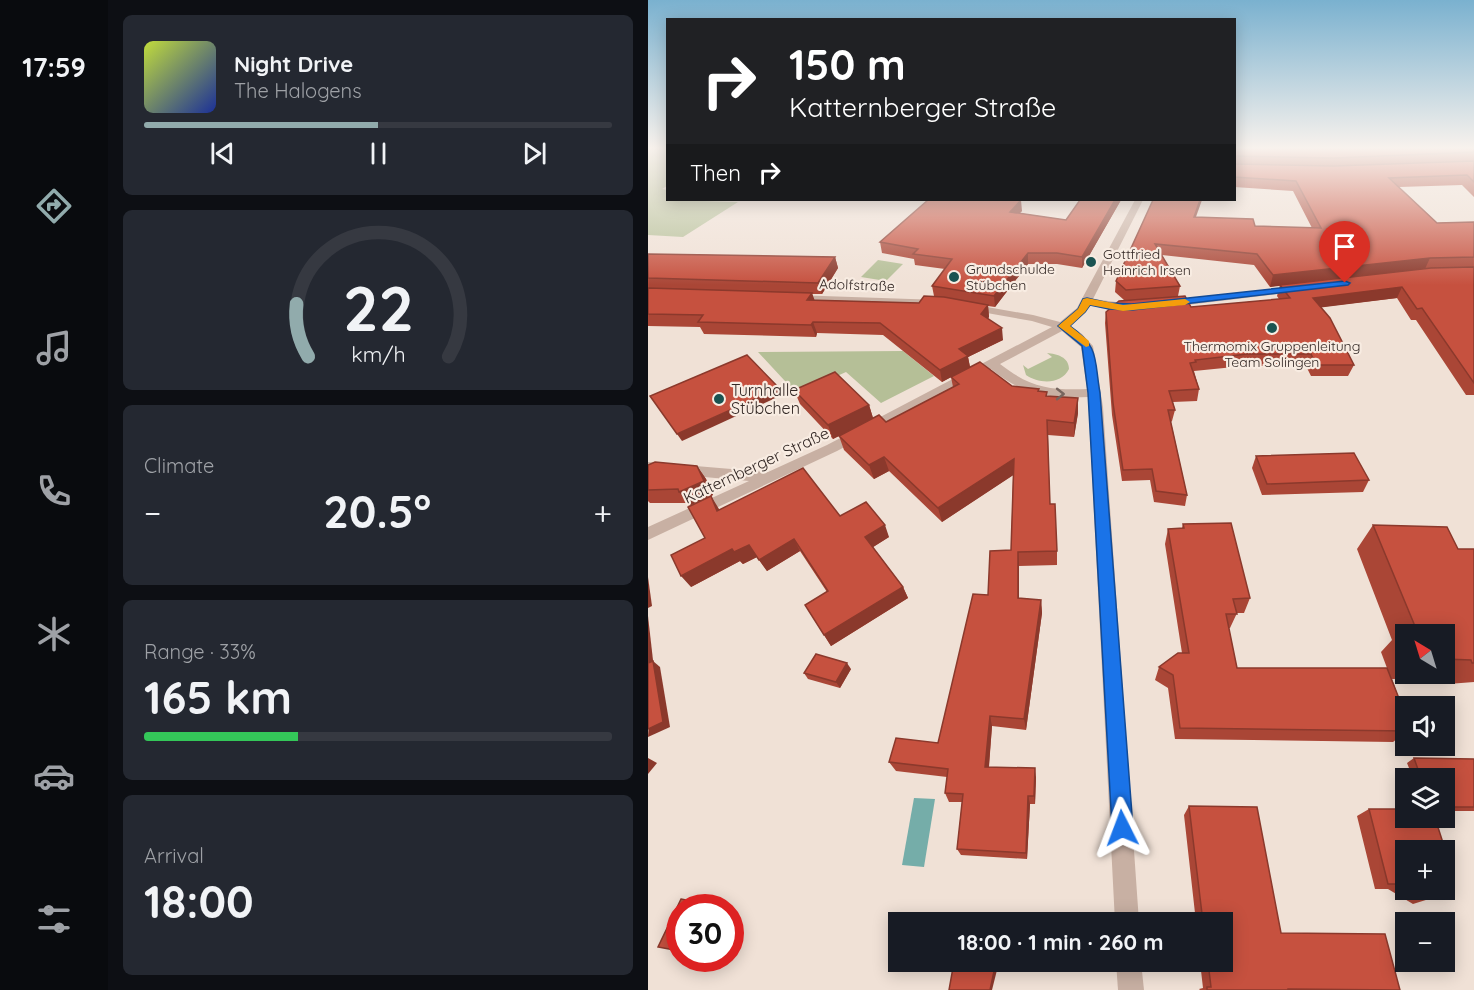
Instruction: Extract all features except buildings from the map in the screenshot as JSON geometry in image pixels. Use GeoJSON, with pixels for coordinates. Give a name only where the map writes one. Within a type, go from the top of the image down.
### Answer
{"type":"FeatureCollection","features":[{"type":"Feature","properties":{"kind":"street","name":"Katternberger Straße"},"geometry":{"type":"LineString","coordinates":[[648,534],[772,477],[1064,326],[1082,310],[1138,201]]}},
{"type":"Feature","properties":{"kind":"street"},"geometry":{"type":"LineString","coordinates":[[1162,304],[1308,288]]}},
{"type":"Feature","properties":{"kind":"street","name":"Adolfstraße"},"geometry":{"type":"LineString","coordinates":[[775,298],[946,303],[1064,326]]}},
{"type":"Feature","properties":{"kind":"street"},"geometry":{"type":"LineString","coordinates":[[1087,301],[1116,307],[1140,307]]}},
{"type":"Feature","properties":{"kind":"street"},"geometry":{"type":"LineString","coordinates":[[1064,326],[1083,340],[1087,346],[1094,393],[1126,912]]}},
{"type":"Feature","properties":{"kind":"street"},"geometry":{"type":"LineString","coordinates":[[992,364],[1032,391],[1056,394],[1094,393]]}},
{"type":"Feature","properties":{"kind":"street"},"geometry":{"type":"LineString","coordinates":[[648,467],[772,477]]}},
{"type":"Feature","properties":{"kind":"street"},"geometry":{"type":"LineString","coordinates":[[1130,972],[1131,990]]}},
{"type":"Feature","properties":{"kind":"green space"},"geometry":{"type":"Polygon","coordinates":[[[648,193],[666,193],[666,201],[738,202],[683,237],[648,235],[648,193]]]}},
{"type":"Feature","properties":{"kind":"green space"},"geometry":{"type":"Polygon","coordinates":[[[878,260],[903,264],[886,281],[861,277],[878,260]]]}},
{"type":"Feature","properties":{"kind":"green space"},"geometry":{"type":"Polygon","coordinates":[[[903,351],[934,376],[881,403],[846,372],[797,394],[758,352],[903,351]]]}},
{"type":"Feature","properties":{"kind":"green space"},"geometry":{"type":"Polygon","coordinates":[[[1047,353],[1065,359],[1069,369],[1065,374],[1061,378],[1049,381],[1037,380],[1026,375],[1023,365],[1028,369],[1052,357],[1047,353]]]}},
{"type":"Feature","properties":{"kind":"water"},"geometry":{"type":"Polygon","coordinates":[[[914,798],[935,799],[924,867],[902,865],[914,798]]]}},
{"type":"Feature","properties":{"kind":"slow traffic"},"geometry":{"type":"LineString","coordinates":[[1086,344],[1064,326],[1082,310],[1087,301],[1123,308],[1185,302]]}},
{"type":"Feature","properties":{"kind":"place","name":"Gottfried Heinrich Irsen"},"geometry":{"type":"Point","coordinates":[1091,262]}},
{"type":"Feature","properties":{"kind":"place","name":"Grundschulde Stübchen"},"geometry":{"type":"Point","coordinates":[954,277]}},
{"type":"Feature","properties":{"kind":"place","name":"Thermomix Gruppenleitung Team Solingen"},"geometry":{"type":"Point","coordinates":[1272,328]}},
{"type":"Feature","properties":{"kind":"place","name":"Turnhalle Stübchen"},"geometry":{"type":"Point","coordinates":[719,399]}},
{"type":"Feature","properties":{"kind":"route"},"geometry":{"type":"LineString","coordinates":[[1122,828],[1094,393],[1087,346],[1083,340],[1064,326],[1082,310],[1087,301],[1116,307],[1132,307],[1345,283]]}}]}
